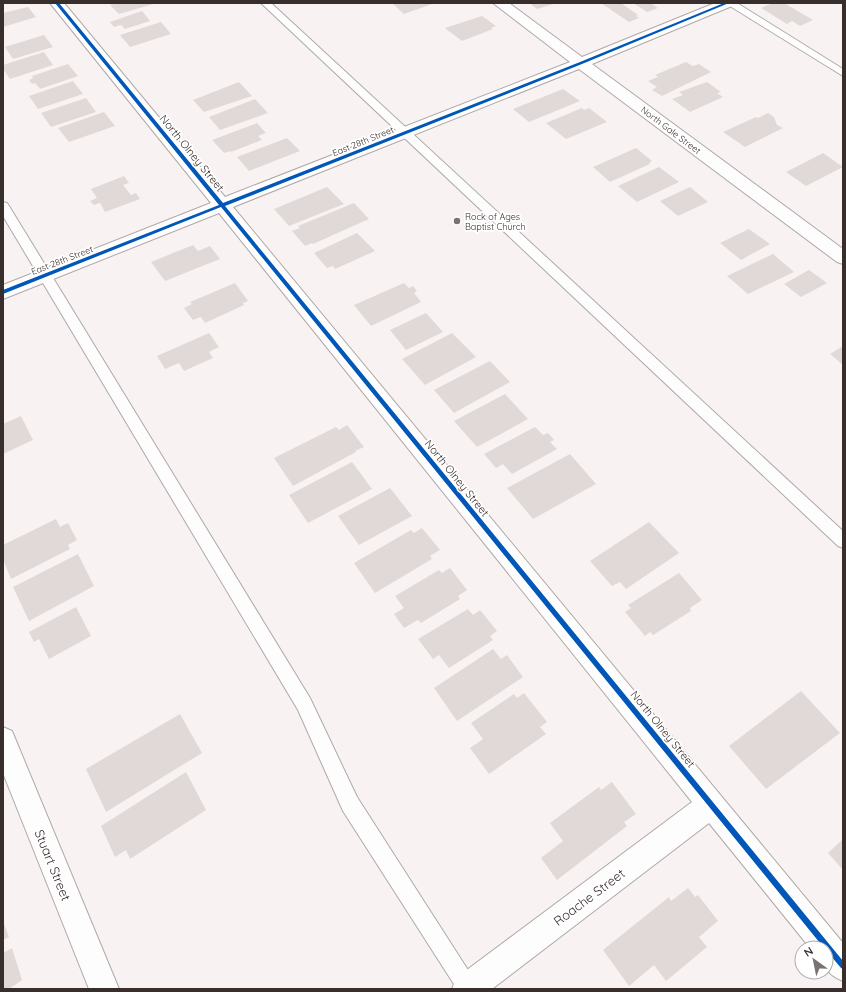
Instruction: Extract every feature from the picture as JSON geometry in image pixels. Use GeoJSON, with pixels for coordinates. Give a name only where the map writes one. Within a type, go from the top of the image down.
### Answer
{"type":"FeatureCollection","features":[{"type":"Feature","properties":{"kind":"street","name":"North Olney Street"},"geometry":{"type":"LineString","coordinates":[[57,3],[843,966]]}},
{"type":"Feature","properties":{"kind":"street","name":"North Gale Street"},"geometry":{"type":"LineString","coordinates":[[500,3],[843,258]]}},
{"type":"Feature","properties":{"kind":"street","name":"East 28th Street"},"geometry":{"type":"LineString","coordinates":[[3,292],[729,3]]}},
{"type":"Feature","properties":{"kind":"street","name":"Stuart Street"},"geometry":{"type":"LineString","coordinates":[[3,740],[104,989]]}},
{"type":"Feature","properties":{"kind":"street","name":"Roache Street"},"geometry":{"type":"LineString","coordinates":[[468,988],[712,804]]}},
{"type":"Feature","properties":{"kind":"lane"},"geometry":{"type":"LineString","coordinates":[[266,3],[843,541]]}},
{"type":"Feature","properties":{"kind":"lane"},"geometry":{"type":"LineString","coordinates":[[729,3],[843,73]]}},
{"type":"Feature","properties":{"kind":"lane"},"geometry":{"type":"LineString","coordinates":[[3,206],[304,704],[350,804],[468,988]]}},
{"type":"Feature","properties":{"kind":"building"},"geometry":{"type":"Polygon","coordinates":[[[115,3],[157,3],[119,14],[110,5],[115,3]]]}},
{"type":"Feature","properties":{"kind":"building"},"geometry":{"type":"Polygon","coordinates":[[[435,3],[404,14],[393,4],[435,3]]]}},
{"type":"Feature","properties":{"kind":"building"},"geometry":{"type":"Polygon","coordinates":[[[529,3],[557,3],[537,9],[529,3]]]}},
{"type":"Feature","properties":{"kind":"building"},"geometry":{"type":"Polygon","coordinates":[[[601,3],[621,3],[638,15],[636,16],[639,18],[629,22],[601,3]]]}},
{"type":"Feature","properties":{"kind":"building"},"geometry":{"type":"Polygon","coordinates":[[[633,3],[650,3],[658,8],[647,12],[633,3]]]}},
{"type":"Feature","properties":{"kind":"building"},"geometry":{"type":"Polygon","coordinates":[[[773,3],[784,3],[813,20],[800,26],[792,21],[787,24],[761,8],[773,3]]]}},
{"type":"Feature","properties":{"kind":"building"},"geometry":{"type":"Polygon","coordinates":[[[28,7],[36,17],[3,27],[3,13],[28,7]]]}},
{"type":"Feature","properties":{"kind":"building"},"geometry":{"type":"Polygon","coordinates":[[[142,11],[150,21],[125,29],[121,25],[114,27],[110,22],[142,11]]]}},
{"type":"Feature","properties":{"kind":"building"},"geometry":{"type":"Polygon","coordinates":[[[482,16],[496,26],[491,28],[493,29],[462,41],[445,28],[482,16]]]}},
{"type":"Feature","properties":{"kind":"building"},"geometry":{"type":"Polygon","coordinates":[[[161,22],[171,34],[130,47],[120,35],[161,22]]]}},
{"type":"Feature","properties":{"kind":"building"},"geometry":{"type":"Polygon","coordinates":[[[44,35],[53,47],[13,59],[5,47],[44,35]]]}},
{"type":"Feature","properties":{"kind":"building"},"geometry":{"type":"Polygon","coordinates":[[[44,52],[53,65],[10,79],[3,69],[3,65],[44,52]]]}},
{"type":"Feature","properties":{"kind":"building"},"geometry":{"type":"Polygon","coordinates":[[[686,62],[693,66],[699,64],[711,72],[662,96],[652,90],[657,87],[648,81],[658,77],[655,75],[686,62]]]}},
{"type":"Feature","properties":{"kind":"building"},"geometry":{"type":"Polygon","coordinates":[[[68,64],[78,76],[40,89],[35,83],[32,84],[29,80],[33,78],[32,76],[68,64]]]}},
{"type":"Feature","properties":{"kind":"building"},"geometry":{"type":"Polygon","coordinates":[[[73,81],[83,94],[38,109],[29,96],[73,81]]]}},
{"type":"Feature","properties":{"kind":"building"},"geometry":{"type":"Polygon","coordinates":[[[239,82],[252,96],[204,112],[193,100],[239,82]]]}},
{"type":"Feature","properties":{"kind":"building"},"geometry":{"type":"Polygon","coordinates":[[[707,82],[721,92],[717,93],[723,97],[690,112],[672,99],[683,95],[679,92],[707,82]]]}},
{"type":"Feature","properties":{"kind":"building"},"geometry":{"type":"Polygon","coordinates":[[[563,89],[580,101],[529,122],[513,109],[563,89]]]}},
{"type":"Feature","properties":{"kind":"building"},"geometry":{"type":"Polygon","coordinates":[[[86,98],[96,112],[51,127],[41,113],[86,98]]]}},
{"type":"Feature","properties":{"kind":"building"},"geometry":{"type":"Polygon","coordinates":[[[255,99],[268,113],[220,130],[209,117],[255,99]]]}},
{"type":"Feature","properties":{"kind":"building"},"geometry":{"type":"Polygon","coordinates":[[[582,108],[584,110],[589,108],[607,122],[566,139],[546,123],[582,108]]]}},
{"type":"Feature","properties":{"kind":"building"},"geometry":{"type":"Polygon","coordinates":[[[104,112],[115,126],[69,142],[58,128],[104,112]]]}},
{"type":"Feature","properties":{"kind":"building"},"geometry":{"type":"Polygon","coordinates":[[[768,113],[774,117],[777,125],[783,128],[745,147],[723,132],[756,117],[758,118],[768,113]]]}},
{"type":"Feature","properties":{"kind":"building"},"geometry":{"type":"Polygon","coordinates":[[[257,123],[266,133],[258,136],[262,140],[231,152],[224,153],[212,140],[257,123]]]}},
{"type":"Feature","properties":{"kind":"building"},"geometry":{"type":"Polygon","coordinates":[[[287,138],[300,151],[249,171],[237,157],[287,138]]]}},
{"type":"Feature","properties":{"kind":"building"},"geometry":{"type":"Polygon","coordinates":[[[636,148],[652,161],[649,163],[650,164],[610,182],[593,167],[636,148]]]}},
{"type":"Feature","properties":{"kind":"building"},"geometry":{"type":"Polygon","coordinates":[[[823,153],[843,167],[806,186],[786,172],[823,153]]]}},
{"type":"Feature","properties":{"kind":"building"},"geometry":{"type":"Polygon","coordinates":[[[659,167],[679,182],[637,202],[618,186],[659,167]]]}},
{"type":"Feature","properties":{"kind":"building"},"geometry":{"type":"Polygon","coordinates":[[[124,176],[129,183],[123,185],[131,195],[136,193],[140,199],[105,212],[100,203],[94,205],[90,201],[97,198],[91,189],[124,176]]]}},
{"type":"Feature","properties":{"kind":"building"},"geometry":{"type":"Polygon","coordinates":[[[327,187],[344,204],[289,226],[274,209],[327,187]]]}},
{"type":"Feature","properties":{"kind":"building"},"geometry":{"type":"Polygon","coordinates":[[[690,187],[708,202],[678,216],[660,201],[690,187]]]}},
{"type":"Feature","properties":{"kind":"building"},"geometry":{"type":"Polygon","coordinates":[[[354,203],[369,219],[313,244],[312,243],[305,246],[292,231],[300,228],[298,226],[354,203]]]}},
{"type":"Feature","properties":{"kind":"building"},"geometry":{"type":"Polygon","coordinates":[[[749,229],[770,244],[741,260],[720,243],[749,229]]]}},
{"type":"Feature","properties":{"kind":"building"},"geometry":{"type":"Polygon","coordinates":[[[357,233],[375,251],[335,269],[333,266],[327,268],[314,253],[357,233]]]}},
{"type":"Feature","properties":{"kind":"building"},"geometry":{"type":"Polygon","coordinates":[[[193,245],[198,251],[210,246],[220,259],[165,281],[151,262],[193,245]]]}},
{"type":"Feature","properties":{"kind":"building"},"geometry":{"type":"Polygon","coordinates":[[[773,254],[794,272],[748,294],[727,276],[773,254]]]}},
{"type":"Feature","properties":{"kind":"building"},"geometry":{"type":"Polygon","coordinates":[[[809,270],[827,283],[801,297],[784,284],[809,270]]]}},
{"type":"Feature","properties":{"kind":"building"},"geometry":{"type":"Polygon","coordinates":[[[235,283],[248,301],[243,303],[244,305],[205,323],[201,317],[193,320],[184,308],[192,304],[190,302],[235,283]]]}},
{"type":"Feature","properties":{"kind":"building"},"geometry":{"type":"Polygon","coordinates":[[[404,283],[409,288],[413,286],[417,291],[414,293],[421,302],[371,326],[354,305],[404,283]]]}},
{"type":"Feature","properties":{"kind":"building"},"geometry":{"type":"Polygon","coordinates":[[[426,313],[443,332],[406,350],[390,330],[426,313]]]}},
{"type":"Feature","properties":{"kind":"building"},"geometry":{"type":"Polygon","coordinates":[[[209,333],[219,347],[209,352],[213,358],[184,371],[179,363],[165,369],[157,356],[209,333]]]}},
{"type":"Feature","properties":{"kind":"building"},"geometry":{"type":"Polygon","coordinates":[[[452,333],[476,357],[425,385],[402,359],[452,333]]]}},
{"type":"Feature","properties":{"kind":"building"},"geometry":{"type":"Polygon","coordinates":[[[843,346],[843,365],[830,354],[843,346]]]}},
{"type":"Feature","properties":{"kind":"building"},"geometry":{"type":"Polygon","coordinates":[[[490,361],[510,382],[454,413],[434,390],[490,361]]]}},
{"type":"Feature","properties":{"kind":"building"},"geometry":{"type":"Polygon","coordinates":[[[505,394],[528,419],[477,447],[454,421],[505,394]]]}},
{"type":"Feature","properties":{"kind":"building"},"geometry":{"type":"Polygon","coordinates":[[[21,416],[33,440],[3,454],[3,424],[21,416]]]}},
{"type":"Feature","properties":{"kind":"building"},"geometry":{"type":"Polygon","coordinates":[[[347,425],[364,447],[293,486],[274,458],[336,427],[339,430],[347,425]]]}},
{"type":"Feature","properties":{"kind":"building"},"geometry":{"type":"Polygon","coordinates":[[[535,427],[543,435],[548,433],[554,440],[550,442],[557,449],[512,474],[503,464],[496,468],[484,454],[535,427]]]}},
{"type":"Feature","properties":{"kind":"building"},"geometry":{"type":"Polygon","coordinates":[[[570,454],[596,484],[533,519],[507,488],[570,454]]]}},
{"type":"Feature","properties":{"kind":"building"},"geometry":{"type":"Polygon","coordinates":[[[352,462],[372,489],[308,523],[289,495],[352,462]]]}},
{"type":"Feature","properties":{"kind":"building"},"geometry":{"type":"Polygon","coordinates":[[[390,488],[412,516],[359,545],[338,516],[390,488]]]}},
{"type":"Feature","properties":{"kind":"building"},"geometry":{"type":"Polygon","coordinates":[[[56,519],[60,527],[68,523],[77,540],[68,545],[70,549],[11,579],[3,559],[3,545],[56,519]]]}},
{"type":"Feature","properties":{"kind":"building"},"geometry":{"type":"Polygon","coordinates":[[[649,522],[679,553],[626,589],[620,582],[612,586],[590,561],[649,522]]]}},
{"type":"Feature","properties":{"kind":"building"},"geometry":{"type":"Polygon","coordinates":[[[422,528],[440,550],[430,556],[432,559],[375,593],[354,563],[411,530],[414,533],[422,528]]]}},
{"type":"Feature","properties":{"kind":"building"},"geometry":{"type":"Polygon","coordinates":[[[78,554],[94,586],[29,621],[13,587],[78,554]]]}},
{"type":"Feature","properties":{"kind":"building"},"geometry":{"type":"Polygon","coordinates":[[[450,568],[467,590],[458,596],[460,599],[421,623],[418,620],[404,628],[394,614],[404,608],[395,596],[439,570],[442,573],[450,568]]]}},
{"type":"Feature","properties":{"kind":"building"},"geometry":{"type":"Polygon","coordinates":[[[679,573],[702,600],[690,608],[691,611],[653,635],[650,632],[645,636],[625,612],[631,608],[628,605],[679,573]]]}},
{"type":"Feature","properties":{"kind":"building"},"geometry":{"type":"Polygon","coordinates":[[[76,607],[91,636],[49,659],[39,639],[34,642],[29,632],[76,607]]]}},
{"type":"Feature","properties":{"kind":"building"},"geometry":{"type":"Polygon","coordinates":[[[468,609],[473,615],[480,610],[497,631],[490,636],[493,640],[449,668],[439,655],[433,659],[418,639],[468,609]]]}},
{"type":"Feature","properties":{"kind":"building"},"geometry":{"type":"Polygon","coordinates":[[[493,649],[501,659],[507,655],[523,677],[457,721],[434,688],[493,649]]]}},
{"type":"Feature","properties":{"kind":"building"},"geometry":{"type":"Polygon","coordinates":[[[801,691],[840,733],[766,789],[729,746],[801,691]]]}},
{"type":"Feature","properties":{"kind":"building"},"geometry":{"type":"Polygon","coordinates":[[[524,693],[547,722],[540,727],[546,734],[489,774],[470,748],[483,739],[471,723],[514,694],[517,698],[524,693]]]}},
{"type":"Feature","properties":{"kind":"building"},"geometry":{"type":"Polygon","coordinates":[[[180,714],[202,753],[106,812],[86,769],[180,714]]]}},
{"type":"Feature","properties":{"kind":"building"},"geometry":{"type":"Polygon","coordinates":[[[186,772],[206,810],[130,859],[126,850],[115,857],[101,826],[186,772]]]}},
{"type":"Feature","properties":{"kind":"building"},"geometry":{"type":"Polygon","coordinates":[[[612,782],[636,814],[624,822],[627,826],[557,880],[541,858],[563,841],[550,823],[599,787],[601,790],[612,782]]]}},
{"type":"Feature","properties":{"kind":"building"},"geometry":{"type":"Polygon","coordinates":[[[843,839],[843,870],[828,853],[843,839]]]}},
{"type":"Feature","properties":{"kind":"building"},"geometry":{"type":"Polygon","coordinates":[[[688,888],[695,897],[698,895],[718,921],[699,937],[707,947],[666,981],[654,965],[629,986],[603,950],[669,897],[671,901],[688,888]]]}},
{"type":"Feature","properties":{"kind":"building"},"geometry":{"type":"Polygon","coordinates":[[[3,921],[9,937],[3,940],[3,921]]]}},
{"type":"Feature","properties":{"kind":"building"},"geometry":{"type":"Polygon","coordinates":[[[12,948],[22,980],[9,989],[3,989],[3,953],[12,948]]]}},
{"type":"Feature","properties":{"kind":"cycle path"},"geometry":{"type":"LineString","coordinates":[[57,3],[843,966]]}},
{"type":"Feature","properties":{"kind":"cycle path"},"geometry":{"type":"LineString","coordinates":[[3,292],[581,63],[727,3]]}},
{"type":"Feature","properties":{"kind":"place","name":"Rock of Ages Baptist Church"},"geometry":{"type":"Point","coordinates":[457,221]}}]}
